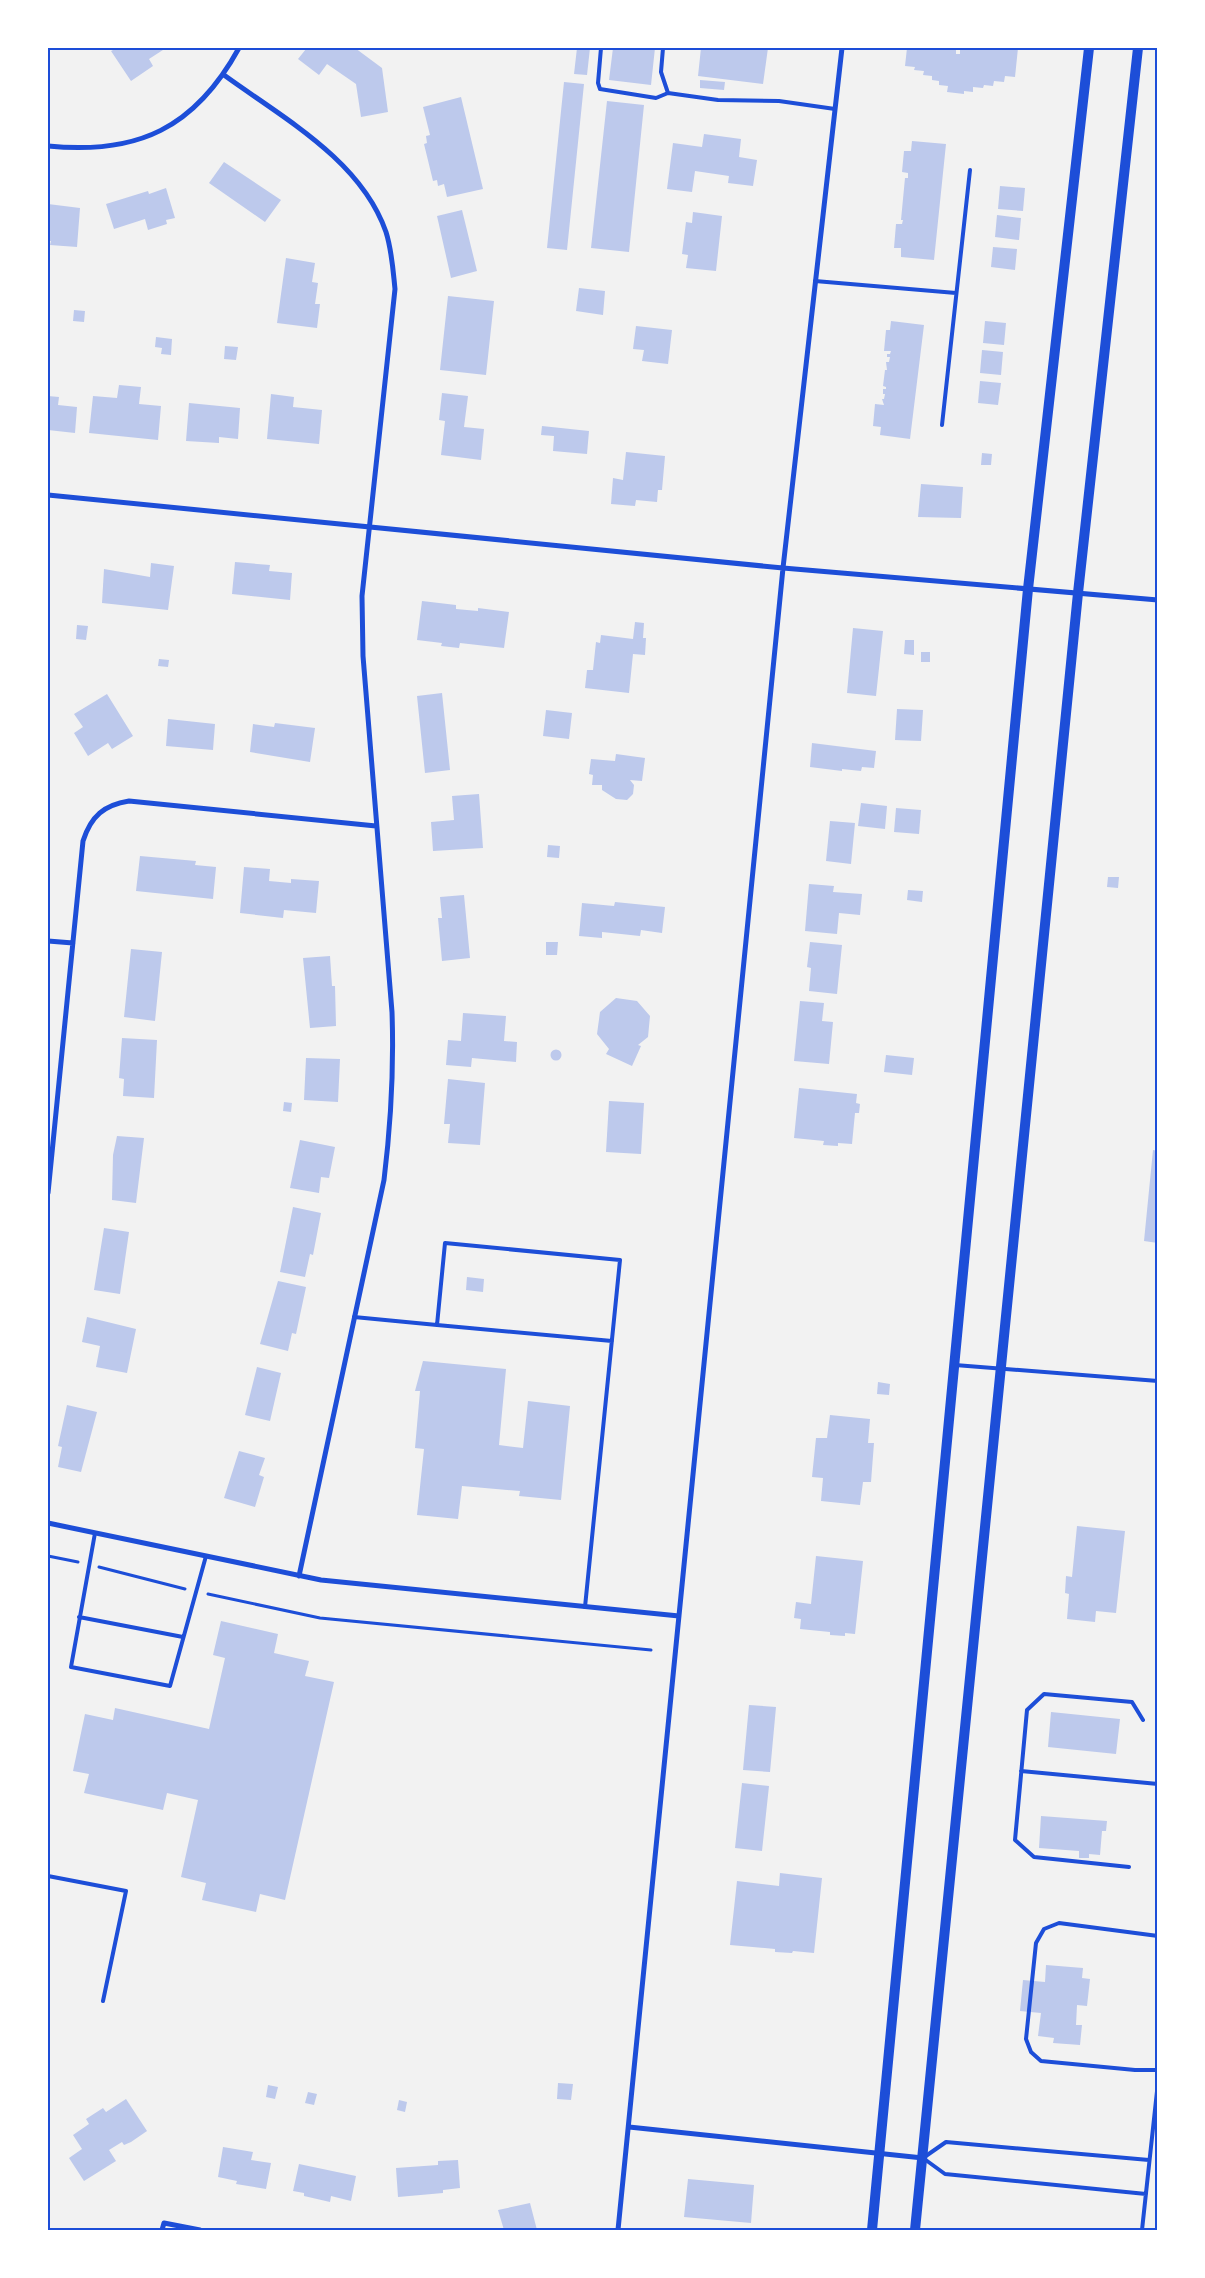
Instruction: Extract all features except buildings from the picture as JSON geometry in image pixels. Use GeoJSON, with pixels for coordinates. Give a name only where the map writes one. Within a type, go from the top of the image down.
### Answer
{"type":"FeatureCollection","features":[{"type":"Feature","properties":{"kind":"main road"},"geometry":{"type":"LineString","coordinates":[[872,2230],[1028,589],[1089,48]]}},
{"type":"Feature","properties":{"kind":"main road"},"geometry":{"type":"LineString","coordinates":[[915,2230],[1078,593],[1138,48]]}},
{"type":"Feature","properties":{"kind":"street"},"geometry":{"type":"LineString","coordinates":[[48,146],[78,149],[105,148],[152,134],[180,119],[202,101],[224,75],[239,48]]}},
{"type":"Feature","properties":{"kind":"street"},"geometry":{"type":"LineString","coordinates":[[618,2230],[783,568],[842,48]]}},
{"type":"Feature","properties":{"kind":"street"},"geometry":{"type":"LineString","coordinates":[[224,75],[338,159],[362,186],[377,211],[386,233],[392,260],[395,289],[362,596],[362,656],[392,1012],[394,1068],[392,1105],[384,1180],[299,1576]]}},
{"type":"Feature","properties":{"kind":"street"},"geometry":{"type":"LineString","coordinates":[[48,494],[783,568],[1158,600]]}},
{"type":"Feature","properties":{"kind":"street"},"geometry":{"type":"LineString","coordinates":[[48,1193],[83,841],[93,818],[115,803],[130,801],[376,826]]}},
{"type":"Feature","properties":{"kind":"street"},"geometry":{"type":"LineString","coordinates":[[48,941],[73,943]]}},
{"type":"Feature","properties":{"kind":"street"},"geometry":{"type":"LineString","coordinates":[[48,1523],[321,1580],[679,1616]]}},
{"type":"Feature","properties":{"kind":"street"},"geometry":{"type":"LineString","coordinates":[[629,2127],[922,2158]]}},
{"type":"Feature","properties":{"kind":"street"},"geometry":{"type":"LineString","coordinates":[[162,2230],[164,2223],[200,2230]]}},
{"type":"Feature","properties":{"kind":"lane"},"geometry":{"type":"LineString","coordinates":[[601,48],[598,83],[600,89],[656,98],[668,92],[718,100],[779,101],[835,109]]}},
{"type":"Feature","properties":{"kind":"lane"},"geometry":{"type":"LineString","coordinates":[[663,48],[661,72],[668,92]]}},
{"type":"Feature","properties":{"kind":"lane"},"geometry":{"type":"LineString","coordinates":[[942,425],[970,170]]}},
{"type":"Feature","properties":{"kind":"lane"},"geometry":{"type":"LineString","coordinates":[[815,281],[956,293]]}},
{"type":"Feature","properties":{"kind":"lane"},"geometry":{"type":"LineString","coordinates":[[437,1325],[445,1243],[620,1260],[585,1607]]}},
{"type":"Feature","properties":{"kind":"lane"},"geometry":{"type":"LineString","coordinates":[[354,1317],[612,1341]]}},
{"type":"Feature","properties":{"kind":"lane"},"geometry":{"type":"LineString","coordinates":[[955,1365],[1158,1381]]}},
{"type":"Feature","properties":{"kind":"lane"},"geometry":{"type":"LineString","coordinates":[[95,1533],[71,1667],[170,1686],[206,1556]]}},
{"type":"Feature","properties":{"kind":"lane"},"geometry":{"type":"LineString","coordinates":[[79,1617],[183,1637]]}},
{"type":"Feature","properties":{"kind":"lane"},"geometry":{"type":"LineString","coordinates":[[1129,1867],[1034,1857],[1015,1840],[1021,1770],[1027,1710],[1044,1694],[1132,1702],[1143,1720]]}},
{"type":"Feature","properties":{"kind":"lane"},"geometry":{"type":"LineString","coordinates":[[1021,1770],[1158,1784]]}},
{"type":"Feature","properties":{"kind":"lane"},"geometry":{"type":"LineString","coordinates":[[48,1876],[126,1891],[103,2001]]}},
{"type":"Feature","properties":{"kind":"lane"},"geometry":{"type":"LineString","coordinates":[[1158,1936],[1059,1923],[1044,1929],[1036,1943],[1026,2039],[1031,2052],[1041,2061],[1135,2070],[1158,2070]]}},
{"type":"Feature","properties":{"kind":"lane"},"geometry":{"type":"LineString","coordinates":[[1142,2230],[1158,2082]]}},
{"type":"Feature","properties":{"kind":"lane"},"geometry":{"type":"LineString","coordinates":[[1146,2194],[946,2174],[922,2158],[946,2142],[1149,2160]]}},
{"type":"Feature","properties":{"kind":"path"},"geometry":{"type":"LineString","coordinates":[[48,1556],[89,1564],[196,1592],[320,1618],[651,1650]]}}]}
